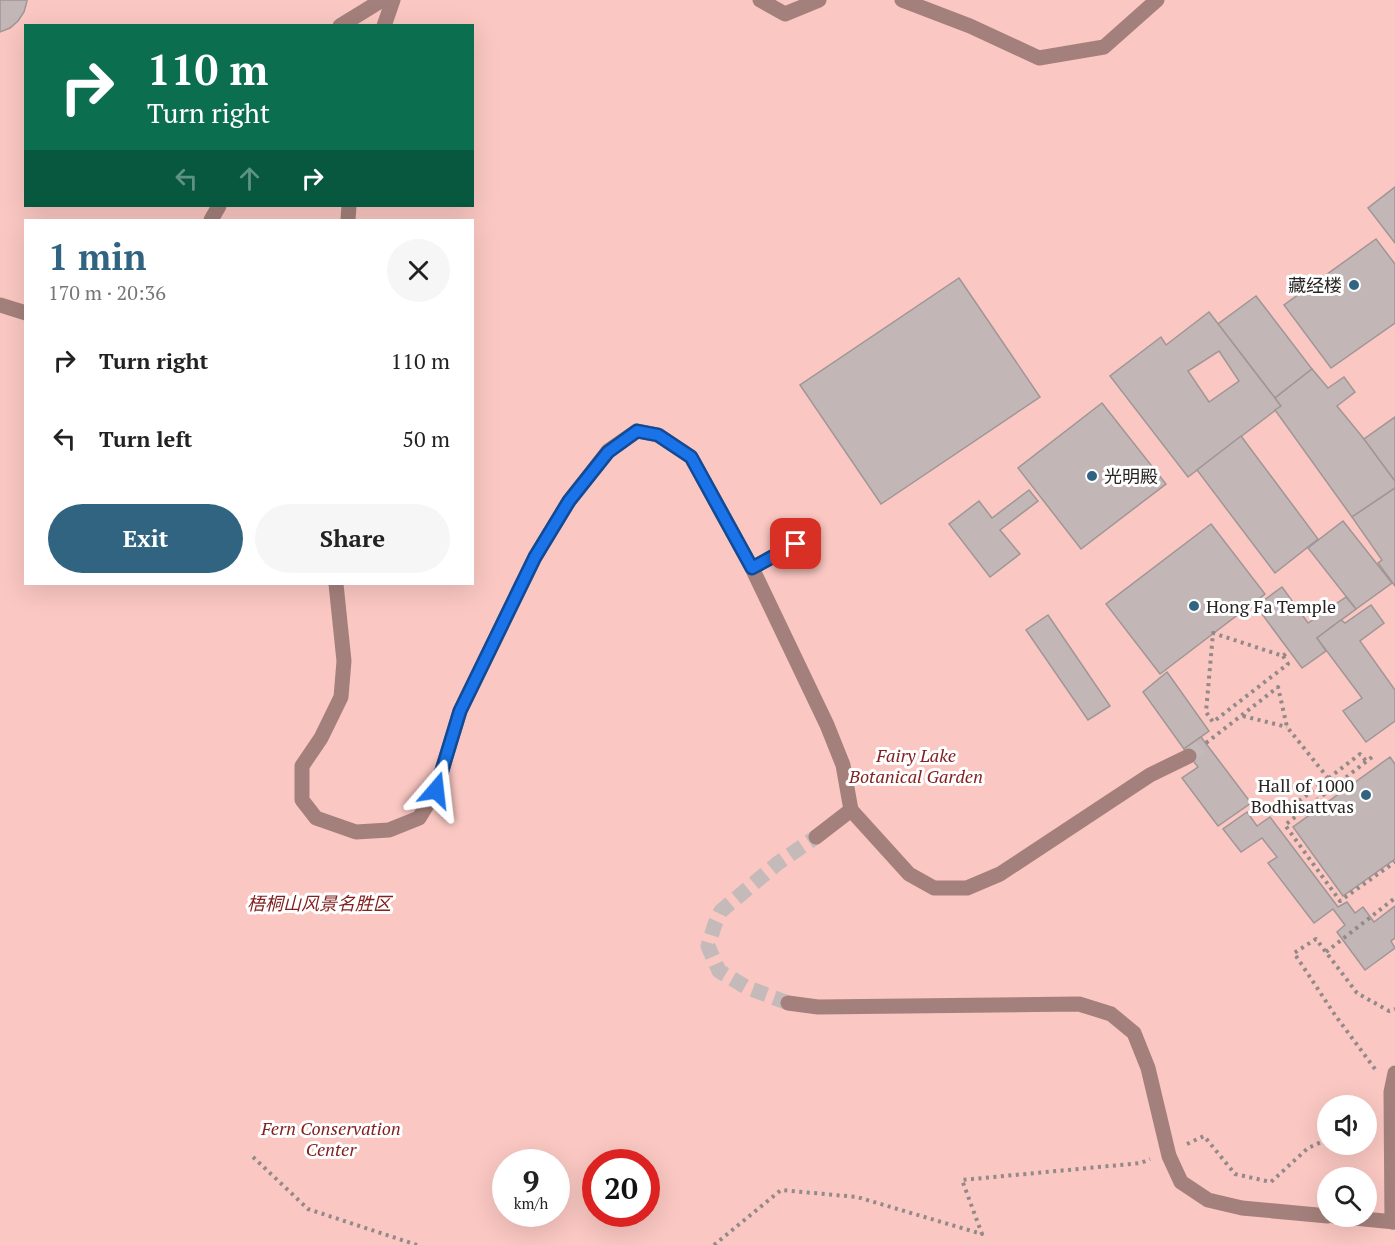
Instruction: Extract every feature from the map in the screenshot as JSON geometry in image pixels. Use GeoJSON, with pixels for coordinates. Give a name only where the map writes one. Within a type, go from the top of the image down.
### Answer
{"type":"FeatureCollection","features":[{"type":"Feature","properties":{"kind":"street"},"geometry":{"type":"LineString","coordinates":[[343,24],[382,0]]}},
{"type":"Feature","properties":{"kind":"street"},"geometry":{"type":"LineString","coordinates":[[385,24],[393,0]]}},
{"type":"Feature","properties":{"kind":"street"},"geometry":{"type":"LineString","coordinates":[[760,0],[785,14],[819,0]]}},
{"type":"Feature","properties":{"kind":"street"},"geometry":{"type":"LineString","coordinates":[[902,0],[970,26],[1039,58],[1104,47],[1157,0]]}},
{"type":"Feature","properties":{"kind":"street"},"geometry":{"type":"LineString","coordinates":[[0,305],[24,312]]}},
{"type":"Feature","properties":{"kind":"street"},"geometry":{"type":"LineString","coordinates":[[336,585],[344,661],[341,697],[321,738],[303,766],[302,800],[316,818],[356,832],[389,830],[419,818],[436,790],[460,711],[535,557],[569,501],[608,452],[637,431],[658,435],[691,457],[752,568],[827,725],[843,765],[851,810],[909,874],[934,888],[967,888],[1000,874],[1150,775],[1189,756]]}},
{"type":"Feature","properties":{"kind":"street"},"geometry":{"type":"LineString","coordinates":[[752,568],[796,544]]}},
{"type":"Feature","properties":{"kind":"street"},"geometry":{"type":"LineString","coordinates":[[816,837],[851,810]]}},
{"type":"Feature","properties":{"kind":"street"},"geometry":{"type":"LineString","coordinates":[[788,1003],[818,1008],[1079,1004],[1111,1014],[1134,1034],[1148,1068],[1169,1156],[1180,1182],[1208,1200],[1242,1208],[1317,1215]]}},
{"type":"Feature","properties":{"kind":"street"},"geometry":{"type":"LineString","coordinates":[[1377,1220],[1393,1222],[1391,1092],[1395,1073]]}},
{"type":"Feature","properties":{"kind":"path"},"geometry":{"type":"LineString","coordinates":[[1213,633],[1282,656],[1288,664],[1213,722],[1206,712],[1213,633]]}},
{"type":"Feature","properties":{"kind":"path"},"geometry":{"type":"LineString","coordinates":[[1282,656],[1289,651]]}},
{"type":"Feature","properties":{"kind":"path"},"geometry":{"type":"LineString","coordinates":[[1206,743],[1278,687],[1287,727],[1328,778]]}},
{"type":"Feature","properties":{"kind":"path"},"geometry":{"type":"LineString","coordinates":[[1242,716],[1287,727]]}},
{"type":"Feature","properties":{"kind":"path"},"geometry":{"type":"LineString","coordinates":[[1301,812],[1295,804],[1328,778],[1360,754],[1366,761]]}},
{"type":"Feature","properties":{"kind":"path"},"geometry":{"type":"LineString","coordinates":[[1372,757],[1286,825],[1341,901],[1395,862]]}},
{"type":"Feature","properties":{"kind":"path"},"geometry":{"type":"LineString","coordinates":[[1326,952],[1395,898]]}},
{"type":"Feature","properties":{"kind":"path"},"geometry":{"type":"LineString","coordinates":[[1391,1092],[1335,1015],[1294,953],[1316,939],[1357,993],[1389,1011],[1395,1009]]}},
{"type":"Feature","properties":{"kind":"path"},"geometry":{"type":"LineString","coordinates":[[1183,1145],[1204,1136],[1235,1174],[1271,1182],[1308,1148],[1317,1144]]}},
{"type":"Feature","properties":{"kind":"path"},"geometry":{"type":"LineString","coordinates":[[253,1156],[308,1209],[417,1245]]}},
{"type":"Feature","properties":{"kind":"path"},"geometry":{"type":"LineString","coordinates":[[714,1245],[781,1190],[857,1197],[982,1234],[962,1180],[1141,1163],[1151,1159]]}},
{"type":"Feature","properties":{"kind":"green space","name":"梧桐山风景名胜区"},"geometry":{"type":"Polygon","coordinates":[[[0,0],[1395,0],[1395,1245],[0,1245],[0,0]]]}},
{"type":"Feature","properties":{"kind":"building"},"geometry":{"type":"Polygon","coordinates":[[[0,0],[27,1],[18,21],[10,28],[0,32],[0,0]]]}},
{"type":"Feature","properties":{"kind":"building"},"geometry":{"type":"Polygon","coordinates":[[[1395,187],[1395,243],[1368,208],[1395,187]]]}},
{"type":"Feature","properties":{"kind":"building","name":"藏经楼"},"geometry":{"type":"Polygon","coordinates":[[[1376,239],[1395,264],[1395,323],[1331,368],[1284,305],[1376,239]]]}},
{"type":"Feature","properties":{"kind":"building"},"geometry":{"type":"Polygon","coordinates":[[[959,278],[1040,397],[881,504],[800,385],[959,278]]]}},
{"type":"Feature","properties":{"kind":"building"},"geometry":{"type":"Polygon","coordinates":[[[1256,296],[1312,369],[1275,398],[1218,324],[1256,296]]]}},
{"type":"Feature","properties":{"kind":"building"},"geometry":{"type":"Polygon","coordinates":[[[1209,312],[1281,406],[1188,477],[1110,376],[1161,337],[1166,345],[1209,312]],[[1219,351],[1188,371],[1209,402],[1239,381],[1219,351]]]}},
{"type":"Feature","properties":{"kind":"building"},"geometry":{"type":"Polygon","coordinates":[[[1312,369],[1328,388],[1344,377],[1355,392],[1337,406],[1395,481],[1395,488],[1352,517],[1275,410],[1281,406],[1275,398],[1312,369]]]}},
{"type":"Feature","properties":{"kind":"building","name":"光明殿"},"geometry":{"type":"Polygon","coordinates":[[[1102,403],[1166,484],[1081,549],[1018,468],[1102,403]]]}},
{"type":"Feature","properties":{"kind":"building"},"geometry":{"type":"Polygon","coordinates":[[[1395,417],[1395,481],[1364,439],[1395,417]]]}},
{"type":"Feature","properties":{"kind":"building"},"geometry":{"type":"Polygon","coordinates":[[[1241,436],[1318,539],[1275,573],[1197,470],[1241,436]]]}},
{"type":"Feature","properties":{"kind":"building"},"geometry":{"type":"Polygon","coordinates":[[[1395,488],[1395,586],[1378,563],[1382,560],[1352,517],[1395,488]]]}},
{"type":"Feature","properties":{"kind":"building"},"geometry":{"type":"Polygon","coordinates":[[[1029,490],[1038,501],[1000,530],[1020,554],[990,577],[949,524],[979,501],[992,518],[1029,490]]]}},
{"type":"Feature","properties":{"kind":"building"},"geometry":{"type":"Polygon","coordinates":[[[1343,521],[1392,583],[1356,609],[1308,548],[1343,521]]]}},
{"type":"Feature","properties":{"kind":"building"},"geometry":{"type":"Polygon","coordinates":[[[1211,524],[1265,594],[1160,674],[1106,604],[1211,524]]]}},
{"type":"Feature","properties":{"kind":"building"},"geometry":{"type":"Polygon","coordinates":[[[1282,587],[1308,623],[1346,597],[1356,609],[1317,638],[1326,651],[1302,668],[1256,606],[1282,587]]]}},
{"type":"Feature","properties":{"kind":"building"},"geometry":{"type":"Polygon","coordinates":[[[1371,605],[1384,623],[1360,641],[1395,690],[1395,721],[1366,742],[1343,711],[1362,698],[1317,638],[1341,620],[1345,623],[1371,605]]]}},
{"type":"Feature","properties":{"kind":"building"},"geometry":{"type":"Polygon","coordinates":[[[1048,615],[1110,706],[1088,720],[1026,630],[1048,615]]]}},
{"type":"Feature","properties":{"kind":"building"},"geometry":{"type":"Polygon","coordinates":[[[1167,672],[1209,731],[1184,749],[1143,692],[1167,672]]]}},
{"type":"Feature","properties":{"kind":"building"},"geometry":{"type":"Polygon","coordinates":[[[1201,737],[1251,803],[1218,826],[1182,778],[1198,767],[1184,749],[1201,737]]]}},
{"type":"Feature","properties":{"kind":"building","name":"Hall of 1000 Bodhisattvas"},"geometry":{"type":"Polygon","coordinates":[[[1390,757],[1395,764],[1395,859],[1343,896],[1293,827],[1390,757]]]}},
{"type":"Feature","properties":{"kind":"building"},"geometry":{"type":"Polygon","coordinates":[[[1247,812],[1257,826],[1270,817],[1338,907],[1347,902],[1355,913],[1363,907],[1374,922],[1395,906],[1395,938],[1391,941],[1395,948],[1365,970],[1337,932],[1345,925],[1333,909],[1314,923],[1268,863],[1277,857],[1262,838],[1241,852],[1223,829],[1247,812]]]}},
{"type":"Feature","properties":{"kind":"tunnel"},"geometry":{"type":"LineString","coordinates":[[1189,756],[1206,743]]}},
{"type":"Feature","properties":{"kind":"tunnel"},"geometry":{"type":"LineString","coordinates":[[788,1003],[746,987],[719,971],[708,946],[721,911],[778,863],[816,837]]}},
{"type":"Feature","properties":{"kind":"place","name":"藏经楼"},"geometry":{"type":"Point","coordinates":[1354,285]}},
{"type":"Feature","properties":{"kind":"place","name":"光明殿"},"geometry":{"type":"Point","coordinates":[1092,476]}},
{"type":"Feature","properties":{"kind":"place","name":"Hong Fa Temple"},"geometry":{"type":"Point","coordinates":[1194,606]}},
{"type":"Feature","properties":{"kind":"place","name":"Hall of 1000 Bodhisattvas"},"geometry":{"type":"Point","coordinates":[1366,795]}},
{"type":"Feature","properties":{"kind":"route"},"geometry":{"type":"LineString","coordinates":[[436,790],[460,711],[535,557],[569,501],[608,452],[637,431],[658,435],[691,457],[752,568],[796,544]]}},
{"type":"Feature","properties":{"kind":"park label","name":"Fairy Lake Botanical Garden"},"geometry":{"type":"Point","coordinates":[916,765]}},
{"type":"Feature","properties":{"kind":"park label","name":"Fern Conservation Center"},"geometry":{"type":"Point","coordinates":[331,1138]}}]}
